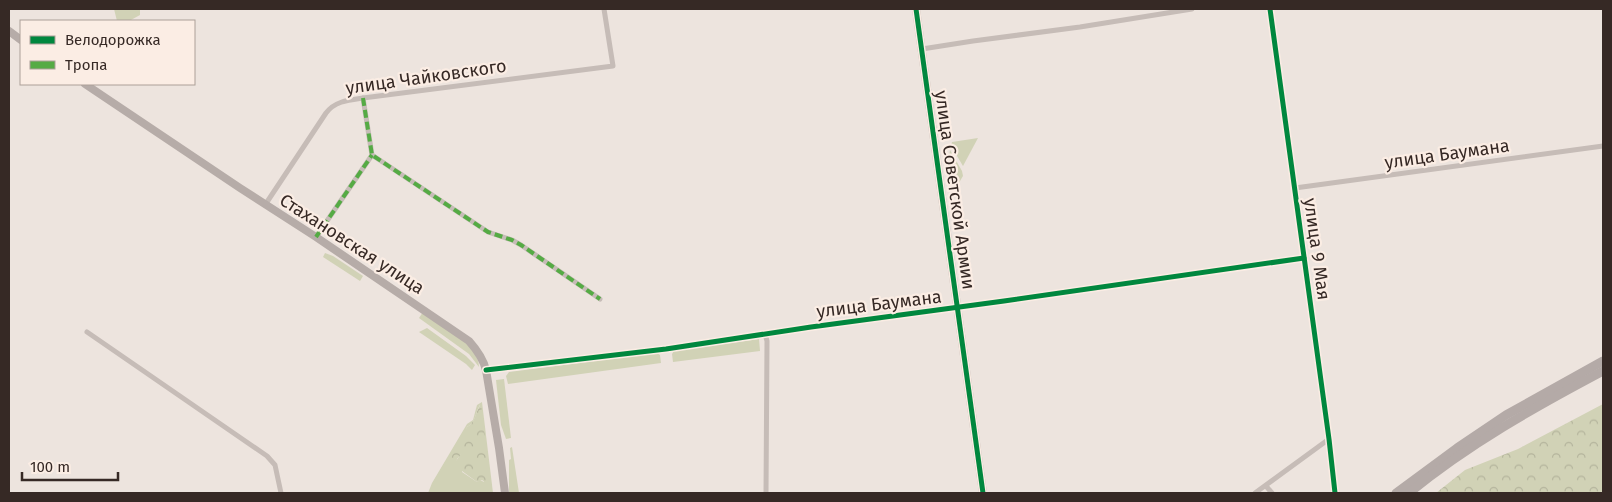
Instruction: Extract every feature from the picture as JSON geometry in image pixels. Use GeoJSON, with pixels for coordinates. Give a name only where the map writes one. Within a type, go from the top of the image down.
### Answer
{"type":"FeatureCollection","features":[{"type":"Feature","properties":{"kind":"main road","name":"улица Советской Армии"},"geometry":{"type":"LineString","coordinates":[[916,9],[983,493]]}},
{"type":"Feature","properties":{"kind":"main road"},"geometry":{"type":"LineString","coordinates":[[9,31],[20,39]]}},
{"type":"Feature","properties":{"kind":"main road","name":"Стахановская улица"},"geometry":{"type":"LineString","coordinates":[[86,85],[316,237],[468,341],[483,360],[486,370],[505,493]]}},
{"type":"Feature","properties":{"kind":"main road"},"geometry":{"type":"LineString","coordinates":[[1396,493],[1506,415],[1603,361]]}},
{"type":"Feature","properties":{"kind":"main road"},"geometry":{"type":"LineString","coordinates":[[1409,493],[1445,465],[1504,426],[1603,371]]}},
{"type":"Feature","properties":{"kind":"street","name":"улица Чайковского"},"geometry":{"type":"LineString","coordinates":[[265,205],[328,110],[338,103],[363,98],[613,66],[604,9]]}},
{"type":"Feature","properties":{"kind":"street"},"geometry":{"type":"LineString","coordinates":[[922,49],[1192,9]]}},
{"type":"Feature","properties":{"kind":"street","name":"улица 9 Мая"},"geometry":{"type":"LineString","coordinates":[[1270,9],[1336,493]]}},
{"type":"Feature","properties":{"kind":"street"},"geometry":{"type":"LineString","coordinates":[[316,237],[372,155],[363,98]]}},
{"type":"Feature","properties":{"kind":"street","name":"улица Баумана"},"geometry":{"type":"LineString","coordinates":[[1295,188],[1603,146]]}},
{"type":"Feature","properties":{"kind":"street"},"geometry":{"type":"LineString","coordinates":[[372,155],[488,232],[522,245],[600,299]]}},
{"type":"Feature","properties":{"kind":"street","name":"улица Баумана"},"geometry":{"type":"LineString","coordinates":[[486,370],[666,349],[1304,258]]}},
{"type":"Feature","properties":{"kind":"street"},"geometry":{"type":"LineString","coordinates":[[87,332],[267,456],[275,465],[281,493]]}},
{"type":"Feature","properties":{"kind":"street"},"geometry":{"type":"LineString","coordinates":[[765,334],[766,493]]}},
{"type":"Feature","properties":{"kind":"street"},"geometry":{"type":"LineString","coordinates":[[1255,493],[1329,439]]}},
{"type":"Feature","properties":{"kind":"street"},"geometry":{"type":"LineString","coordinates":[[1266,486],[1272,493]]}},
{"type":"Feature","properties":{"kind":"green space"},"geometry":{"type":"Polygon","coordinates":[[[114,9],[140,9],[140,15],[131,20],[117,20],[114,9]]]}},
{"type":"Feature","properties":{"kind":"green space"},"geometry":{"type":"Polygon","coordinates":[[[978,138],[963,166],[951,146],[952,142],[978,138]]]}},
{"type":"Feature","properties":{"kind":"green space"},"geometry":{"type":"Polygon","coordinates":[[[950,150],[963,176],[954,191],[949,157],[950,150]]]}},
{"type":"Feature","properties":{"kind":"green space"},"geometry":{"type":"Polygon","coordinates":[[[325,253],[333,256],[363,276],[360,281],[323,257],[325,253]]]}},
{"type":"Feature","properties":{"kind":"green space"},"geometry":{"type":"Polygon","coordinates":[[[423,312],[448,328],[466,343],[478,359],[479,367],[469,354],[419,318],[423,312]]]}},
{"type":"Feature","properties":{"kind":"green space"},"geometry":{"type":"Polygon","coordinates":[[[427,328],[466,356],[475,365],[472,370],[419,332],[427,328]]]}},
{"type":"Feature","properties":{"kind":"green space"},"geometry":{"type":"Polygon","coordinates":[[[759,339],[760,351],[673,362],[672,354],[674,351],[759,339]]]}},
{"type":"Feature","properties":{"kind":"green space"},"geometry":{"type":"Polygon","coordinates":[[[657,353],[660,355],[661,363],[508,384],[506,376],[509,372],[657,353]]]}},
{"type":"Feature","properties":{"kind":"green space"},"geometry":{"type":"Polygon","coordinates":[[[504,379],[511,438],[506,439],[501,425],[496,380],[504,379]]]}},
{"type":"Feature","properties":{"kind":"green space"},"geometry":{"type":"Polygon","coordinates":[[[482,402],[493,493],[428,493],[467,424],[473,420],[477,405],[482,402]],[[480,405],[474,420],[467,427],[456,461],[462,452],[462,472],[477,482],[480,480],[484,482],[480,405]]]}},
{"type":"Feature","properties":{"kind":"green space"},"geometry":{"type":"Polygon","coordinates":[[[481,404],[491,487],[482,480],[477,482],[462,471],[460,466],[462,453],[455,465],[450,463],[449,460],[467,427],[474,420],[481,404]]]}},
{"type":"Feature","properties":{"kind":"green space"},"geometry":{"type":"Polygon","coordinates":[[[1603,404],[1603,493],[1436,493],[1465,470],[1518,449],[1603,404]]]}},
{"type":"Feature","properties":{"kind":"green space"},"geometry":{"type":"Polygon","coordinates":[[[512,447],[519,493],[509,493],[509,460],[511,459],[510,448],[512,447]]]}},
{"type":"Feature","properties":{"kind":"marked path"},"geometry":{"type":"LineString","coordinates":[[363,98],[372,155],[488,232],[521,245],[600,299]]}},
{"type":"Feature","properties":{"kind":"marked path"},"geometry":{"type":"LineString","coordinates":[[316,237],[372,155]]}},
{"type":"Feature","properties":{"kind":"cycle path"},"geometry":{"type":"LineString","coordinates":[[916,9],[983,493]]}},
{"type":"Feature","properties":{"kind":"cycle path"},"geometry":{"type":"LineString","coordinates":[[1270,9],[1335,493]]}},
{"type":"Feature","properties":{"kind":"cycle path"},"geometry":{"type":"LineString","coordinates":[[486,370],[666,349],[1304,258]]}}]}
